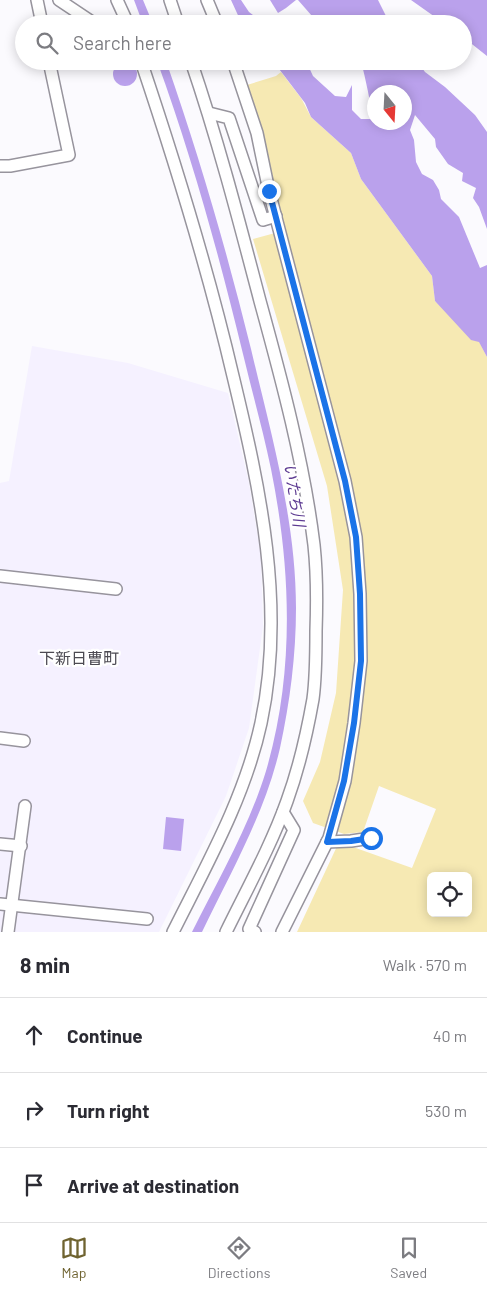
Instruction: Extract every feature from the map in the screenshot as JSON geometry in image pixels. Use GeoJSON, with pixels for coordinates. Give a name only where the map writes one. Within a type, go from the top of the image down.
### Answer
{"type":"FeatureCollection","features":[{"type":"Feature","properties":{"kind":"street"},"geometry":{"type":"LineString","coordinates":[[38,0],[40,15]]}},
{"type":"Feature","properties":{"kind":"street"},"geometry":{"type":"LineString","coordinates":[[59,0],[82,15]]}},
{"type":"Feature","properties":{"kind":"street"},"geometry":{"type":"LineString","coordinates":[[117,0],[124,15]]}},
{"type":"Feature","properties":{"kind":"street"},"geometry":{"type":"LineString","coordinates":[[170,0],[175,15]]}},
{"type":"Feature","properties":{"kind":"street"},"geometry":{"type":"LineString","coordinates":[[207,0],[213,15]]}},
{"type":"Feature","properties":{"kind":"street"},"geometry":{"type":"LineString","coordinates":[[0,166],[10,166],[69,155],[51,70]]}},
{"type":"Feature","properties":{"kind":"street"},"geometry":{"type":"LineString","coordinates":[[144,70],[171,149],[216,304],[245,423],[260,493],[270,573],[272,618],[267,689],[251,764],[235,804],[173,932]]}},
{"type":"Feature","properties":{"kind":"street"},"geometry":{"type":"LineString","coordinates":[[194,70],[209,114],[272,344],[290,420],[308,502],[314,548],[317,606],[316,668],[313,699],[300,757],[283,812],[226,932]]}},
{"type":"Feature","properties":{"kind":"street"},"geometry":{"type":"LineString","coordinates":[[236,70],[257,133],[276,216],[345,481],[356,537],[360,584],[361,661],[359,687],[344,781],[327,842],[282,932]]}},
{"type":"Feature","properties":{"kind":"street"},"geometry":{"type":"LineString","coordinates":[[209,114],[229,118],[263,220],[276,216]]}},
{"type":"Feature","properties":{"kind":"street"},"geometry":{"type":"LineString","coordinates":[[0,576],[116,589]]}},
{"type":"Feature","properties":{"kind":"street"},"geometry":{"type":"LineString","coordinates":[[0,738],[24,741]]}},
{"type":"Feature","properties":{"kind":"street"},"geometry":{"type":"LineString","coordinates":[[8,932],[6,905],[21,846],[25,806]]}},
{"type":"Feature","properties":{"kind":"street"},"geometry":{"type":"LineString","coordinates":[[255,932],[249,930],[294,830],[283,812]]}},
{"type":"Feature","properties":{"kind":"street"},"geometry":{"type":"LineString","coordinates":[[327,842],[371,838]]}},
{"type":"Feature","properties":{"kind":"street"},"geometry":{"type":"LineString","coordinates":[[0,844],[21,846]]}},
{"type":"Feature","properties":{"kind":"street"},"geometry":{"type":"LineString","coordinates":[[6,905],[147,920]]}},
{"type":"Feature","properties":{"kind":"shaded area"},"geometry":{"type":"Polygon","coordinates":[[[134,0],[143,0],[149,15],[140,15],[134,0]]]}},
{"type":"Feature","properties":{"kind":"shaded area"},"geometry":{"type":"Polygon","coordinates":[[[231,0],[241,0],[253,15],[238,15],[231,0]]]}},
{"type":"Feature","properties":{"kind":"shaded area"},"geometry":{"type":"Polygon","coordinates":[[[270,0],[296,0],[278,13],[270,0]]]}},
{"type":"Feature","properties":{"kind":"shaded area"},"geometry":{"type":"Polygon","coordinates":[[[298,0],[378,0],[386,15],[311,15],[298,0]]]}},
{"type":"Feature","properties":{"kind":"shaded area"},"geometry":{"type":"Polygon","coordinates":[[[411,0],[487,0],[487,56],[472,44],[472,15],[432,15],[411,0]]]}},
{"type":"Feature","properties":{"kind":"shaded area"},"geometry":{"type":"Polygon","coordinates":[[[114,70],[136,70],[136,78],[129,85],[121,85],[114,78],[114,70]]]}},
{"type":"Feature","properties":{"kind":"shaded area","name":"いたち川"},"geometry":{"type":"Polygon","coordinates":[[[160,70],[169,70],[178,96],[212,204],[251,349],[287,510],[292,542],[296,608],[294,661],[287,713],[274,772],[256,819],[202,932],[192,932],[251,812],[266,771],[282,696],[287,620],[283,544],[271,469],[224,280],[182,133],[160,70]]]}},
{"type":"Feature","properties":{"kind":"shaded area"},"geometry":{"type":"Polygon","coordinates":[[[280,70],[310,70],[313,76],[335,96],[346,97],[352,85],[352,110],[361,119],[367,119],[367,130],[410,130],[414,140],[416,162],[422,174],[433,180],[439,190],[441,199],[459,217],[480,268],[487,265],[487,357],[479,342],[471,340],[435,301],[432,276],[361,179],[351,153],[311,117],[305,103],[280,70]]]}},
{"type":"Feature","properties":{"kind":"shaded area"},"geometry":{"type":"Polygon","coordinates":[[[363,70],[424,70],[475,115],[487,132],[487,229],[479,207],[473,198],[476,188],[462,181],[463,173],[448,164],[436,147],[435,139],[415,115],[412,124],[412,85],[367,86],[363,70]]]}},
{"type":"Feature","properties":{"kind":"shaded area"},"geometry":{"type":"Polygon","coordinates":[[[281,72],[301,98],[311,117],[351,153],[361,179],[432,276],[435,301],[479,341],[487,357],[487,932],[297,932],[339,842],[412,868],[436,809],[379,786],[363,832],[344,834],[313,823],[303,801],[320,762],[336,693],[343,590],[327,486],[253,239],[286,230],[247,85],[276,76],[281,72]]]}},
{"type":"Feature","properties":{"kind":"shaded area"},"geometry":{"type":"Polygon","coordinates":[[[32,346],[128,363],[228,393],[249,483],[261,556],[263,626],[249,728],[226,796],[159,932],[0,932],[0,483],[9,481],[32,346]]]}},
{"type":"Feature","properties":{"kind":"shaded area"},"geometry":{"type":"Polygon","coordinates":[[[166,817],[184,819],[181,851],[163,849],[166,817]]]}},
{"type":"Feature","properties":{"kind":"district","name":"下新日曹町"},"geometry":{"type":"Point","coordinates":[79,658]}},
{"type":"Feature","properties":{"kind":"route"},"geometry":{"type":"LineString","coordinates":[[269,191],[345,481],[356,537],[360,594],[361,661],[359,687],[344,781],[327,842],[371,838]]}}]}
